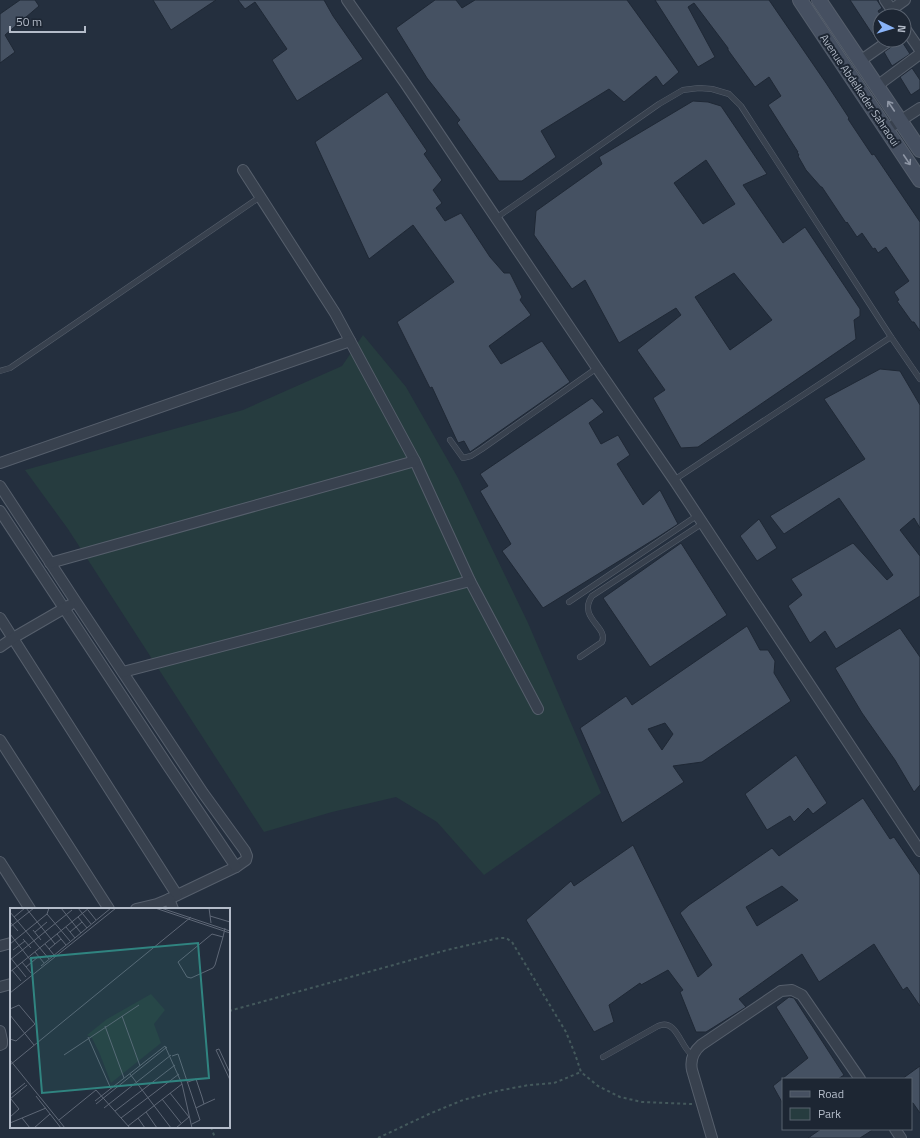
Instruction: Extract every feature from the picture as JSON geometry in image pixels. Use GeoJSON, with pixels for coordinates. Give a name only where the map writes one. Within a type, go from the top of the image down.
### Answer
{"type":"FeatureCollection","features":[{"type":"Feature","properties":{"kind":"main road","name":"Avenue Abdelkader Sahraoui"},"geometry":{"type":"LineString","coordinates":[[800,0],[920,180]]}},
{"type":"Feature","properties":{"kind":"main road","name":"Avenue Abdelkader Sahraoui"},"geometry":{"type":"LineString","coordinates":[[819,0],[920,150]]}},
{"type":"Feature","properties":{"kind":"street"},"geometry":{"type":"LineString","coordinates":[[347,0],[674,480],[920,851]]}},
{"type":"Feature","properties":{"kind":"street"},"geometry":{"type":"LineString","coordinates":[[884,0],[890,8]]}},
{"type":"Feature","properties":{"kind":"street"},"geometry":{"type":"LineString","coordinates":[[898,8],[905,0]]}},
{"type":"Feature","properties":{"kind":"street"},"geometry":{"type":"LineString","coordinates":[[912,40],[920,50]]}},
{"type":"Feature","properties":{"kind":"street"},"geometry":{"type":"LineString","coordinates":[[860,61],[879,48]]}},
{"type":"Feature","properties":{"kind":"street"},"geometry":{"type":"LineString","coordinates":[[876,86],[920,54]]}},
{"type":"Feature","properties":{"kind":"street"},"geometry":{"type":"LineString","coordinates":[[886,130],[920,108]]}},
{"type":"Feature","properties":{"kind":"street"},"geometry":{"type":"LineString","coordinates":[[243,170],[335,313],[415,461],[470,581],[538,709]]}},
{"type":"Feature","properties":{"kind":"street"},"geometry":{"type":"LineString","coordinates":[[0,463],[350,341]]}},
{"type":"Feature","properties":{"kind":"street"},"geometry":{"type":"LineString","coordinates":[[50,563],[415,461]]}},
{"type":"Feature","properties":{"kind":"street"},"geometry":{"type":"LineString","coordinates":[[0,486],[203,793],[245,851],[246,860],[236,867],[157,904],[140,908]]}},
{"type":"Feature","properties":{"kind":"street"},"geometry":{"type":"LineString","coordinates":[[0,511],[236,867]]}},
{"type":"Feature","properties":{"kind":"street"},"geometry":{"type":"LineString","coordinates":[[123,672],[470,581]]}},
{"type":"Feature","properties":{"kind":"street"},"geometry":{"type":"LineString","coordinates":[[0,647],[76,602]]}},
{"type":"Feature","properties":{"kind":"street"},"geometry":{"type":"LineString","coordinates":[[0,618],[173,897],[172,908]]}},
{"type":"Feature","properties":{"kind":"street"},"geometry":{"type":"LineString","coordinates":[[0,740],[108,908]]}},
{"type":"Feature","properties":{"kind":"street"},"geometry":{"type":"LineString","coordinates":[[0,862],[29,908]]}},
{"type":"Feature","properties":{"kind":"street"},"geometry":{"type":"LineString","coordinates":[[0,946],[10,943]]}},
{"type":"Feature","properties":{"kind":"street"},"geometry":{"type":"LineString","coordinates":[[0,987],[10,984]]}},
{"type":"Feature","properties":{"kind":"street"},"geometry":{"type":"LineString","coordinates":[[712,1138],[691,1066],[692,1056],[701,1045],[781,991],[792,990],[799,993],[804,998],[859,1078]]}},
{"type":"Feature","properties":{"kind":"street"},"geometry":{"type":"LineString","coordinates":[[0,1031],[2,1040],[2,1044],[0,1045]]}},
{"type":"Feature","properties":{"kind":"lane"},"geometry":{"type":"LineString","coordinates":[[496,218],[659,104],[683,90],[699,88],[712,89],[729,94],[741,106],[891,337],[920,379]]}},
{"type":"Feature","properties":{"kind":"lane"},"geometry":{"type":"LineString","coordinates":[[0,371],[10,368],[260,197]]}},
{"type":"Feature","properties":{"kind":"lane"},"geometry":{"type":"LineString","coordinates":[[674,480],[891,337]]}},
{"type":"Feature","properties":{"kind":"lane"},"geometry":{"type":"LineString","coordinates":[[450,440],[463,458],[471,456],[597,368]]}},
{"type":"Feature","properties":{"kind":"lane"},"geometry":{"type":"LineString","coordinates":[[569,602],[700,519]]}},
{"type":"Feature","properties":{"kind":"lane"},"geometry":{"type":"LineString","coordinates":[[580,657],[603,640],[603,634],[589,614],[588,604],[592,596],[700,519]]}},
{"type":"Feature","properties":{"kind":"lane"},"geometry":{"type":"LineString","coordinates":[[603,1057],[663,1024],[669,1025],[674,1029],[685,1049],[692,1056]]}},
{"type":"Feature","properties":{"kind":"path"},"geometry":{"type":"LineString","coordinates":[[230,1011],[447,950],[499,938],[506,938],[512,942],[566,1032],[581,1072],[598,1086],[620,1097],[642,1102],[702,1105]]}},
{"type":"Feature","properties":{"kind":"path"},"geometry":{"type":"LineString","coordinates":[[378,1138],[463,1100],[529,1085],[554,1083],[581,1072]]}},
{"type":"Feature","properties":{"kind":"path"},"geometry":{"type":"LineString","coordinates":[[211,1128],[214,1138]]}},
{"type":"Feature","properties":{"kind":"green space"},"geometry":{"type":"Polygon","coordinates":[[[363,335],[406,387],[458,478],[528,623],[601,793],[484,875],[437,822],[396,797],[332,812],[264,832],[68,529],[25,470],[243,410],[342,366],[363,335]]]}},
{"type":"Feature","properties":{"kind":"building"},"geometry":{"type":"Polygon","coordinates":[[[20,0],[35,0],[39,6],[5,35],[15,52],[0,63],[0,14],[20,0]]]}},
{"type":"Feature","properties":{"kind":"building"},"geometry":{"type":"Polygon","coordinates":[[[153,0],[216,0],[171,30],[153,0]]]}},
{"type":"Feature","properties":{"kind":"building"},"geometry":{"type":"Polygon","coordinates":[[[238,0],[324,0],[333,16],[363,59],[297,101],[272,60],[287,49],[255,2],[245,9],[238,0]]]}},
{"type":"Feature","properties":{"kind":"building"},"geometry":{"type":"Polygon","coordinates":[[[435,0],[456,0],[462,8],[475,0],[627,0],[679,72],[663,86],[656,76],[624,102],[609,89],[541,131],[556,157],[522,181],[499,181],[457,123],[460,120],[427,78],[396,28],[435,0]]]}},
{"type":"Feature","properties":{"kind":"building"},"geometry":{"type":"Polygon","coordinates":[[[655,0],[769,0],[826,83],[872,155],[874,154],[920,222],[920,331],[897,301],[899,300],[894,292],[909,281],[886,247],[878,253],[875,248],[873,249],[862,233],[857,237],[822,187],[806,170],[798,156],[798,152],[768,105],[781,96],[769,77],[755,87],[694,3],[688,7],[715,57],[698,67],[655,0]]]}},
{"type":"Feature","properties":{"kind":"building"},"geometry":{"type":"Polygon","coordinates":[[[850,0],[877,0],[882,8],[872,8],[872,33],[850,0]]]}},
{"type":"Feature","properties":{"kind":"building"},"geometry":{"type":"Polygon","coordinates":[[[890,48],[906,48],[910,54],[892,66],[884,52],[890,48]]]}},
{"type":"Feature","properties":{"kind":"building"},"geometry":{"type":"Polygon","coordinates":[[[912,68],[920,80],[920,89],[911,95],[900,77],[912,68]]]}},
{"type":"Feature","properties":{"kind":"building"},"geometry":{"type":"Polygon","coordinates":[[[387,92],[427,151],[424,154],[442,180],[433,190],[442,203],[436,208],[445,221],[461,213],[490,257],[504,273],[510,273],[522,297],[520,300],[531,315],[489,346],[501,364],[542,341],[570,382],[470,452],[464,441],[458,443],[432,387],[430,388],[397,322],[454,282],[413,225],[369,259],[315,142],[387,92]]]}},
{"type":"Feature","properties":{"kind":"building"},"geometry":{"type":"Polygon","coordinates":[[[693,101],[708,102],[721,106],[767,174],[743,185],[783,243],[805,227],[860,309],[860,316],[854,320],[856,339],[698,447],[681,448],[653,398],[665,390],[637,350],[681,315],[676,308],[619,343],[585,280],[572,289],[534,235],[536,211],[602,164],[599,157],[693,101]],[[706,160],[674,183],[703,224],[735,204],[706,160]],[[734,273],[695,297],[730,350],[772,320],[734,273]]]}},
{"type":"Feature","properties":{"kind":"building"},"geometry":{"type":"Polygon","coordinates":[[[880,369],[900,371],[920,405],[920,528],[914,518],[900,530],[920,556],[920,596],[836,649],[825,631],[810,643],[788,606],[802,595],[791,579],[853,543],[887,580],[893,575],[839,498],[784,534],[770,516],[865,459],[824,399],[880,369]]]}},
{"type":"Feature","properties":{"kind":"building"},"geometry":{"type":"Polygon","coordinates":[[[592,398],[604,412],[589,423],[601,444],[618,435],[630,455],[617,464],[643,505],[660,490],[678,524],[543,608],[502,551],[511,544],[480,491],[488,486],[480,474],[592,398]]]}},
{"type":"Feature","properties":{"kind":"building"},"geometry":{"type":"Polygon","coordinates":[[[759,519],[777,548],[757,561],[740,536],[759,519]]]}},
{"type":"Feature","properties":{"kind":"building"},"geometry":{"type":"Polygon","coordinates":[[[681,543],[727,615],[650,667],[603,598],[681,543]]]}},
{"type":"Feature","properties":{"kind":"building"},"geometry":{"type":"Polygon","coordinates":[[[747,626],[760,650],[768,650],[775,661],[774,673],[791,701],[702,762],[673,766],[684,782],[622,823],[580,728],[626,696],[632,705],[747,626]],[[665,723],[648,729],[662,750],[673,734],[665,723]]]}},
{"type":"Feature","properties":{"kind":"building"},"geometry":{"type":"Polygon","coordinates":[[[900,628],[920,657],[920,785],[914,792],[895,760],[862,713],[835,668],[900,628]]]}},
{"type":"Feature","properties":{"kind":"building"},"geometry":{"type":"Polygon","coordinates":[[[796,755],[827,803],[813,814],[808,808],[794,822],[790,816],[767,830],[745,794],[796,755]]]}},
{"type":"Feature","properties":{"kind":"building"},"geometry":{"type":"Polygon","coordinates":[[[863,798],[890,839],[894,837],[920,875],[920,1006],[907,987],[903,990],[874,944],[819,982],[802,954],[739,999],[746,1007],[706,1032],[696,1032],[680,992],[683,990],[668,970],[641,985],[640,983],[609,1005],[614,1022],[594,1032],[526,920],[571,881],[574,886],[633,845],[698,977],[712,965],[680,913],[689,905],[772,848],[779,856],[863,798]],[[782,886],[746,907],[757,926],[798,900],[782,886]]]}},
{"type":"Feature","properties":{"kind":"building"},"geometry":{"type":"Polygon","coordinates":[[[789,997],[794,998],[844,1075],[840,1078],[783,1078],[808,1058],[776,1007],[789,997]]]}},
{"type":"Feature","properties":{"kind":"building"},"geometry":{"type":"Polygon","coordinates":[[[920,1066],[920,1113],[912,1103],[912,1078],[903,1078],[920,1066]]]}},
{"type":"Feature","properties":{"kind":"building"},"geometry":{"type":"Polygon","coordinates":[[[782,1079],[782,1102],[773,1086],[782,1079]]]}},
{"type":"Feature","properties":{"kind":"building"},"geometry":{"type":"Polygon","coordinates":[[[820,1130],[872,1130],[860,1138],[808,1138],[820,1130]]]}}]}
